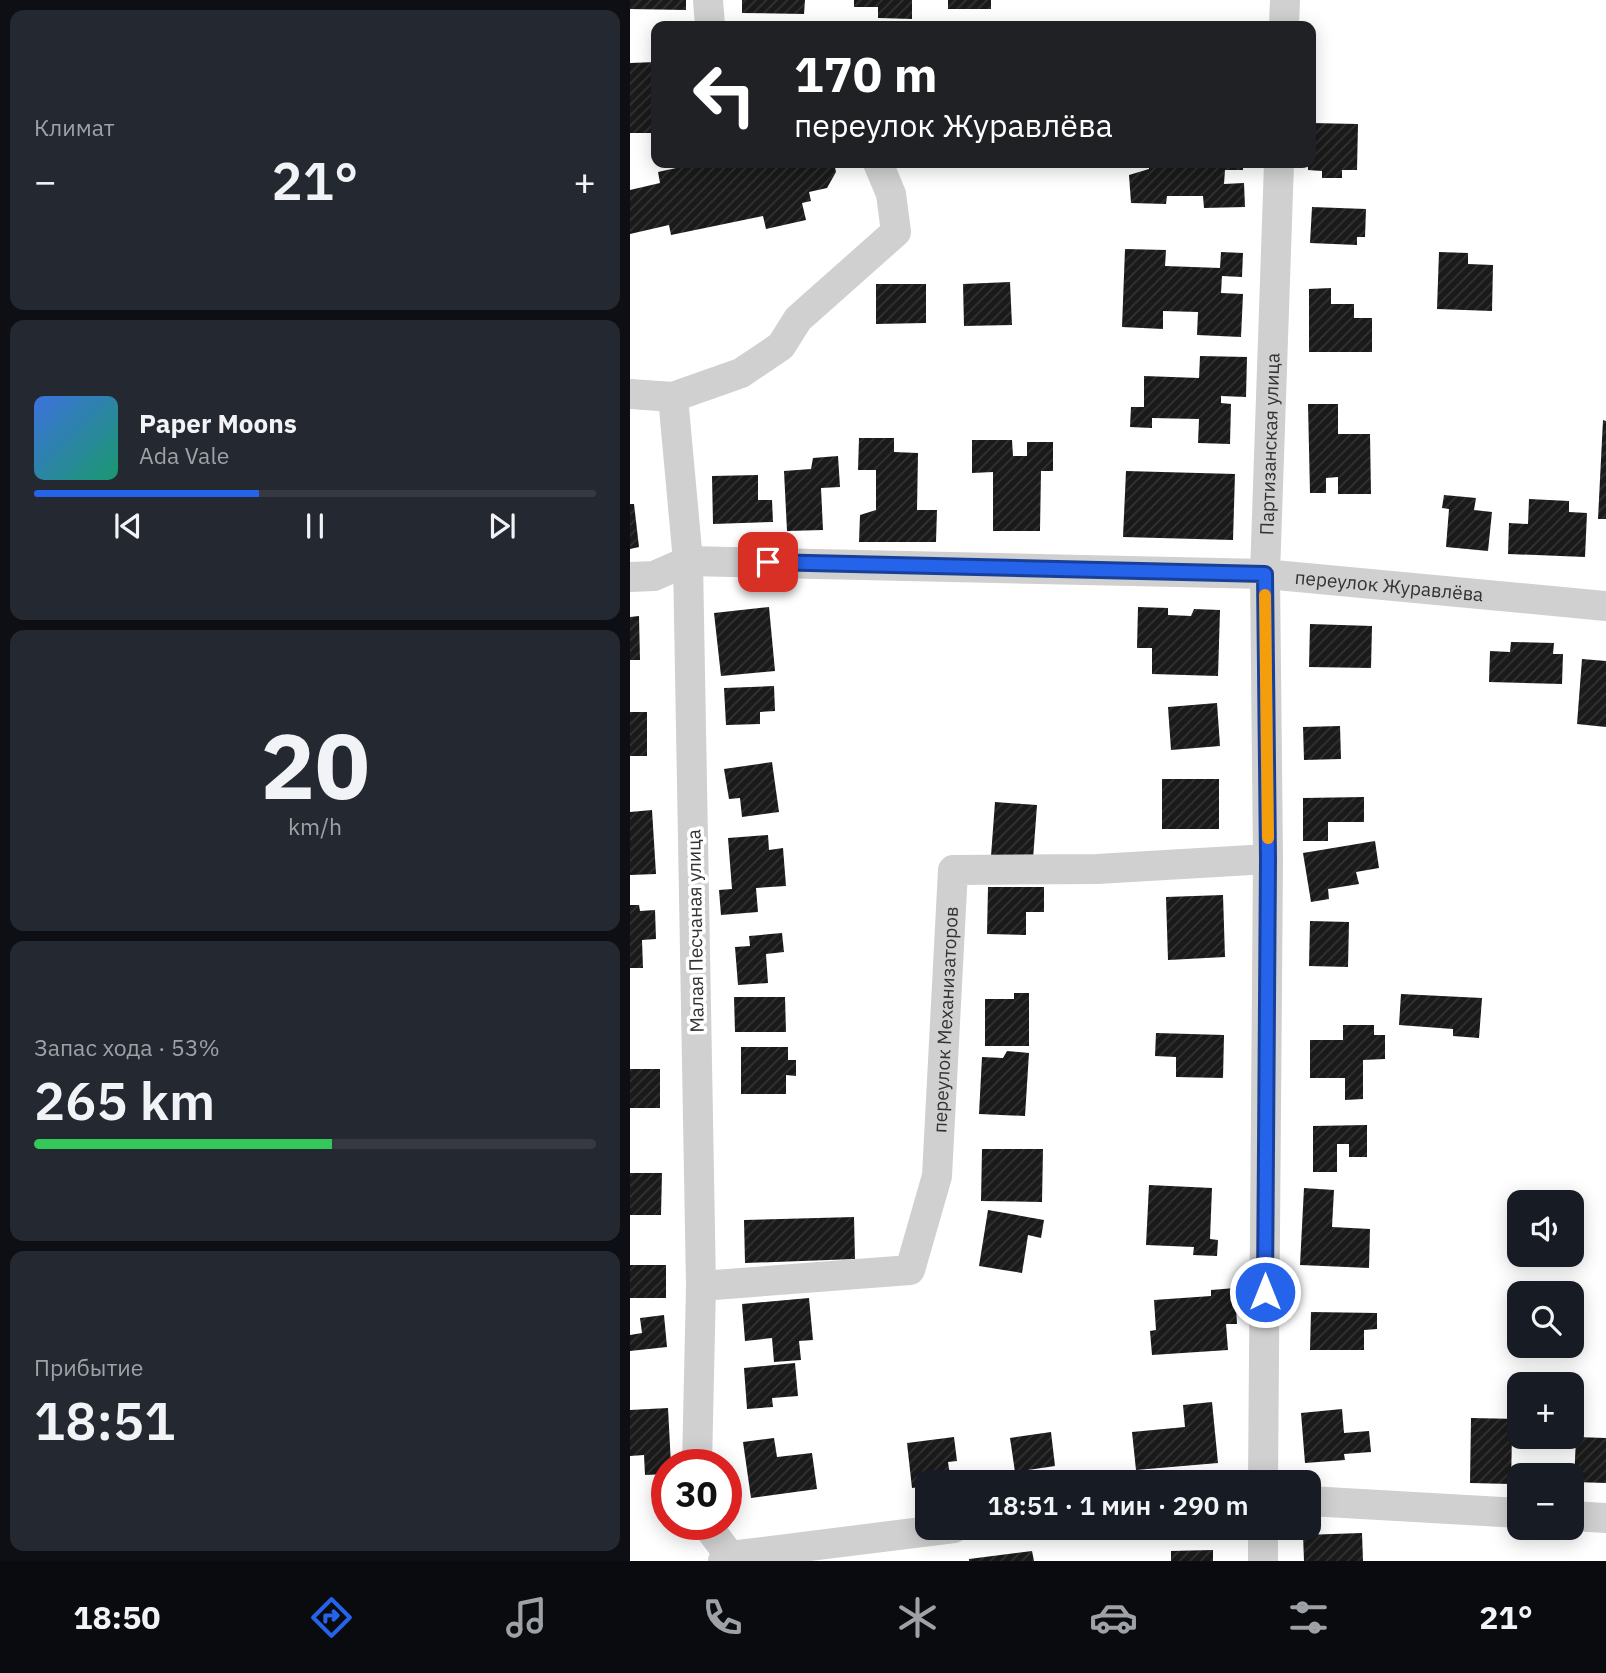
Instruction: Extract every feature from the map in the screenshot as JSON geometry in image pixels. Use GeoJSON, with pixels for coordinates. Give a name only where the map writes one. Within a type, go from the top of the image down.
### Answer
{"type":"FeatureCollection","features":[{"type":"Feature","properties":{"kind":"street"},"geometry":{"type":"LineString","coordinates":[[708,0],[709,21]]}},
{"type":"Feature","properties":{"kind":"street"},"geometry":{"type":"LineString","coordinates":[[1284,21],[1285,0]]}},
{"type":"Feature","properties":{"kind":"street"},"geometry":{"type":"LineString","coordinates":[[630,394],[673,397],[741,373],[781,346],[798,320],[897,232],[891,194],[880,168]]}},
{"type":"Feature","properties":{"kind":"street","name":"Партизанская улица"},"geometry":{"type":"LineString","coordinates":[[1263,1470],[1268,859],[1265,574],[1279,168]]}},
{"type":"Feature","properties":{"kind":"street","name":"Малая Песчаная улица"},"geometry":{"type":"LineString","coordinates":[[673,397],[688,561],[701,1286],[697,1449]]}},
{"type":"Feature","properties":{"kind":"street","name":"переулок Журавлёва"},"geometry":{"type":"LineString","coordinates":[[630,577],[654,576],[688,561],[1265,574],[1606,606]]}},
{"type":"Feature","properties":{"kind":"street","name":"переулок Механизаторов"},"geometry":{"type":"LineString","coordinates":[[701,1286],[910,1270],[937,1176],[953,870],[1097,869],[1268,859]]}},
{"type":"Feature","properties":{"kind":"street"},"geometry":{"type":"LineString","coordinates":[[1321,1502],[1507,1512]]}},
{"type":"Feature","properties":{"kind":"street"},"geometry":{"type":"LineString","coordinates":[[1584,1517],[1606,1518]]}},
{"type":"Feature","properties":{"kind":"street"},"geometry":{"type":"LineString","coordinates":[[716,1540],[727,1559],[915,1533]]}},
{"type":"Feature","properties":{"kind":"street"},"geometry":{"type":"LineString","coordinates":[[1263,1540],[1263,1561]]}},
{"type":"Feature","properties":{"kind":"building"},"geometry":{"type":"Polygon","coordinates":[[[630,0],[686,0],[686,10],[630,9],[630,0]]]}},
{"type":"Feature","properties":{"kind":"building"},"geometry":{"type":"Polygon","coordinates":[[[742,0],[805,0],[804,14],[742,13],[742,0]]]}},
{"type":"Feature","properties":{"kind":"building"},"geometry":{"type":"Polygon","coordinates":[[[854,0],[912,0],[912,19],[878,18],[878,7],[854,7],[854,0]]]}},
{"type":"Feature","properties":{"kind":"building"},"geometry":{"type":"Polygon","coordinates":[[[948,0],[991,0],[991,9],[948,9],[948,0]]]}},
{"type":"Feature","properties":{"kind":"building"},"geometry":{"type":"Polygon","coordinates":[[[651,62],[651,133],[630,133],[630,63],[651,62]]]}},
{"type":"Feature","properties":{"kind":"building"},"geometry":{"type":"Polygon","coordinates":[[[1316,123],[1358,124],[1357,170],[1342,170],[1342,178],[1322,178],[1322,171],[1308,170],[1316,168],[1316,123]]]}},
{"type":"Feature","properties":{"kind":"building"},"geometry":{"type":"Polygon","coordinates":[[[676,168],[835,168],[836,172],[827,188],[809,192],[811,201],[802,203],[806,220],[766,229],[763,216],[671,235],[669,225],[630,234],[630,190],[660,183],[658,172],[676,168]]]}},
{"type":"Feature","properties":{"kind":"building"},"geometry":{"type":"Polygon","coordinates":[[[1243,168],[1225,170],[1224,184],[1244,183],[1245,207],[1204,208],[1203,196],[1167,196],[1166,204],[1131,203],[1129,175],[1149,169],[1243,168]]]}},
{"type":"Feature","properties":{"kind":"building"},"geometry":{"type":"Polygon","coordinates":[[[1312,207],[1366,209],[1365,237],[1357,237],[1357,245],[1310,243],[1312,207]]]}},
{"type":"Feature","properties":{"kind":"building"},"geometry":{"type":"Polygon","coordinates":[[[1125,249],[1166,250],[1165,266],[1220,268],[1221,252],[1243,253],[1242,277],[1222,276],[1221,293],[1243,294],[1241,337],[1197,335],[1198,312],[1163,311],[1163,329],[1122,327],[1125,249]]]}},
{"type":"Feature","properties":{"kind":"building"},"geometry":{"type":"Polygon","coordinates":[[[1439,252],[1468,253],[1468,264],[1493,265],[1492,311],[1437,309],[1439,252]]]}},
{"type":"Feature","properties":{"kind":"building"},"geometry":{"type":"Polygon","coordinates":[[[1010,282],[1012,325],[964,326],[963,284],[1010,282]]]}},
{"type":"Feature","properties":{"kind":"building"},"geometry":{"type":"Polygon","coordinates":[[[876,284],[926,284],[926,323],[876,324],[876,284]]]}},
{"type":"Feature","properties":{"kind":"building"},"geometry":{"type":"Polygon","coordinates":[[[1331,288],[1331,304],[1354,304],[1354,318],[1372,318],[1372,352],[1309,352],[1309,289],[1331,288]]]}},
{"type":"Feature","properties":{"kind":"building"},"geometry":{"type":"Polygon","coordinates":[[[1200,356],[1247,357],[1246,397],[1221,396],[1221,403],[1231,404],[1230,444],[1198,443],[1199,419],[1152,418],[1152,428],[1130,427],[1131,407],[1144,407],[1144,376],[1199,378],[1200,356]]]}},
{"type":"Feature","properties":{"kind":"building"},"geometry":{"type":"Polygon","coordinates":[[[1308,404],[1338,404],[1338,434],[1370,434],[1371,494],[1338,494],[1338,477],[1326,478],[1326,493],[1310,493],[1308,404]]]}},
{"type":"Feature","properties":{"kind":"building"},"geometry":{"type":"Polygon","coordinates":[[[1603,420],[1606,421],[1606,519],[1598,519],[1603,420]]]}},
{"type":"Feature","properties":{"kind":"building"},"geometry":{"type":"Polygon","coordinates":[[[859,438],[894,438],[894,452],[918,453],[917,510],[937,510],[936,542],[859,542],[860,515],[876,510],[876,470],[858,470],[859,438]]]}},
{"type":"Feature","properties":{"kind":"building"},"geometry":{"type":"Polygon","coordinates":[[[972,440],[1012,440],[1013,456],[1027,456],[1027,442],[1053,442],[1053,471],[1041,471],[1040,531],[993,531],[993,472],[972,473],[972,440]]]}},
{"type":"Feature","properties":{"kind":"building"},"geometry":{"type":"Polygon","coordinates":[[[838,456],[840,487],[821,488],[823,530],[787,531],[784,471],[811,469],[813,458],[838,456]]]}},
{"type":"Feature","properties":{"kind":"building"},"geometry":{"type":"Polygon","coordinates":[[[1126,471],[1235,474],[1233,540],[1123,537],[1126,471]]]}},
{"type":"Feature","properties":{"kind":"building"},"geometry":{"type":"Polygon","coordinates":[[[758,475],[758,500],[772,500],[773,522],[713,524],[712,476],[758,475]]]}},
{"type":"Feature","properties":{"kind":"building"},"geometry":{"type":"Polygon","coordinates":[[[1444,495],[1476,498],[1474,510],[1492,512],[1488,551],[1446,547],[1449,509],[1442,508],[1444,495]]]}},
{"type":"Feature","properties":{"kind":"building"},"geometry":{"type":"Polygon","coordinates":[[[1529,499],[1569,501],[1569,512],[1587,513],[1585,557],[1508,554],[1509,523],[1528,524],[1529,499]]]}},
{"type":"Feature","properties":{"kind":"building"},"geometry":{"type":"Polygon","coordinates":[[[630,504],[634,504],[639,547],[630,549],[630,504]]]}},
{"type":"Feature","properties":{"kind":"building"},"geometry":{"type":"Polygon","coordinates":[[[769,607],[775,671],[721,676],[714,613],[769,607]]]}},
{"type":"Feature","properties":{"kind":"building"},"geometry":{"type":"Polygon","coordinates":[[[1138,607],[1168,608],[1168,615],[1191,616],[1194,609],[1220,610],[1218,676],[1152,674],[1152,648],[1137,648],[1138,607]]]}},
{"type":"Feature","properties":{"kind":"building"},"geometry":{"type":"Polygon","coordinates":[[[639,616],[640,660],[630,660],[630,617],[639,616]]]}},
{"type":"Feature","properties":{"kind":"building"},"geometry":{"type":"Polygon","coordinates":[[[1310,624],[1372,626],[1371,668],[1309,667],[1310,624]]]}},
{"type":"Feature","properties":{"kind":"building"},"geometry":{"type":"Polygon","coordinates":[[[1511,642],[1554,643],[1553,654],[1563,654],[1562,684],[1489,682],[1490,651],[1510,652],[1511,642]]]}},
{"type":"Feature","properties":{"kind":"building"},"geometry":{"type":"Polygon","coordinates":[[[1582,659],[1606,661],[1606,727],[1577,724],[1582,659]]]}},
{"type":"Feature","properties":{"kind":"building"},"geometry":{"type":"Polygon","coordinates":[[[774,686],[775,711],[760,712],[760,724],[726,725],[724,688],[774,686]]]}},
{"type":"Feature","properties":{"kind":"building"},"geometry":{"type":"Polygon","coordinates":[[[1217,703],[1220,746],[1171,750],[1168,707],[1217,703]]]}},
{"type":"Feature","properties":{"kind":"building"},"geometry":{"type":"Polygon","coordinates":[[[630,712],[647,712],[647,756],[630,756],[630,712]]]}},
{"type":"Feature","properties":{"kind":"building"},"geometry":{"type":"Polygon","coordinates":[[[1340,726],[1341,759],[1304,760],[1303,727],[1340,726]]]}},
{"type":"Feature","properties":{"kind":"building"},"geometry":{"type":"Polygon","coordinates":[[[772,762],[779,812],[742,817],[740,798],[729,799],[724,769],[772,762]]]}},
{"type":"Feature","properties":{"kind":"building"},"geometry":{"type":"Polygon","coordinates":[[[1162,779],[1219,779],[1219,829],[1162,829],[1162,779]]]}},
{"type":"Feature","properties":{"kind":"building"},"geometry":{"type":"Polygon","coordinates":[[[1364,797],[1364,822],[1328,822],[1328,841],[1303,841],[1303,798],[1364,797]]]}},
{"type":"Feature","properties":{"kind":"building"},"geometry":{"type":"Polygon","coordinates":[[[995,802],[1037,805],[1033,859],[991,856],[995,802]]]}},
{"type":"Feature","properties":{"kind":"building"},"geometry":{"type":"Polygon","coordinates":[[[652,810],[656,874],[630,875],[630,812],[652,810]]]}},
{"type":"Feature","properties":{"kind":"building"},"geometry":{"type":"Polygon","coordinates":[[[768,835],[769,850],[783,848],[786,886],[756,888],[758,912],[721,915],[719,890],[732,889],[728,838],[768,835]]]}},
{"type":"Feature","properties":{"kind":"building"},"geometry":{"type":"Polygon","coordinates":[[[1375,841],[1379,868],[1356,872],[1359,884],[1328,889],[1329,899],[1311,902],[1303,853],[1375,841]]]}},
{"type":"Feature","properties":{"kind":"building"},"geometry":{"type":"Polygon","coordinates":[[[988,887],[1044,887],[1044,912],[1026,912],[1026,935],[987,934],[988,887]]]}},
{"type":"Feature","properties":{"kind":"building"},"geometry":{"type":"Polygon","coordinates":[[[1223,895],[1225,957],[1168,960],[1166,897],[1223,895]]]}},
{"type":"Feature","properties":{"kind":"building"},"geometry":{"type":"Polygon","coordinates":[[[630,905],[639,905],[640,911],[655,910],[656,939],[642,940],[643,968],[630,968],[630,905]]]}},
{"type":"Feature","properties":{"kind":"building"},"geometry":{"type":"Polygon","coordinates":[[[1310,921],[1349,922],[1348,967],[1309,966],[1310,921]]]}},
{"type":"Feature","properties":{"kind":"building"},"geometry":{"type":"Polygon","coordinates":[[[782,933],[784,952],[766,954],[768,983],[738,985],[735,947],[750,946],[749,936],[782,933]]]}},
{"type":"Feature","properties":{"kind":"building"},"geometry":{"type":"Polygon","coordinates":[[[1014,993],[1029,993],[1029,1046],[985,1046],[985,999],[1014,999],[1014,993]]]}},
{"type":"Feature","properties":{"kind":"building"},"geometry":{"type":"Polygon","coordinates":[[[1401,994],[1482,998],[1479,1038],[1453,1036],[1453,1029],[1399,1025],[1401,994]]]}},
{"type":"Feature","properties":{"kind":"building"},"geometry":{"type":"Polygon","coordinates":[[[734,997],[785,997],[786,1032],[735,1032],[734,997]]]}},
{"type":"Feature","properties":{"kind":"building"},"geometry":{"type":"Polygon","coordinates":[[[1343,1025],[1374,1025],[1374,1035],[1385,1035],[1385,1059],[1363,1060],[1363,1099],[1345,1100],[1345,1078],[1310,1078],[1310,1040],[1343,1040],[1343,1025]]]}},
{"type":"Feature","properties":{"kind":"building"},"geometry":{"type":"Polygon","coordinates":[[[1156,1033],[1224,1035],[1223,1078],[1176,1077],[1176,1057],[1155,1056],[1156,1033]]]}},
{"type":"Feature","properties":{"kind":"building"},"geometry":{"type":"Polygon","coordinates":[[[741,1047],[788,1047],[788,1060],[796,1060],[796,1076],[786,1075],[786,1094],[741,1094],[741,1047]]]}},
{"type":"Feature","properties":{"kind":"building"},"geometry":{"type":"Polygon","coordinates":[[[1007,1051],[1029,1053],[1025,1116],[979,1114],[982,1057],[1003,1058],[1007,1051]]]}},
{"type":"Feature","properties":{"kind":"building"},"geometry":{"type":"Polygon","coordinates":[[[630,1069],[660,1069],[660,1108],[630,1108],[630,1069]]]}},
{"type":"Feature","properties":{"kind":"building"},"geometry":{"type":"Polygon","coordinates":[[[1367,1125],[1367,1157],[1349,1157],[1349,1144],[1337,1144],[1337,1172],[1313,1172],[1313,1126],[1367,1125]]]}},
{"type":"Feature","properties":{"kind":"building"},"geometry":{"type":"Polygon","coordinates":[[[982,1149],[1043,1149],[1042,1202],[981,1201],[982,1149]]]}},
{"type":"Feature","properties":{"kind":"building"},"geometry":{"type":"Polygon","coordinates":[[[630,1173],[662,1173],[661,1215],[630,1215],[630,1173]]]}},
{"type":"Feature","properties":{"kind":"building"},"geometry":{"type":"Polygon","coordinates":[[[1149,1185],[1212,1188],[1210,1239],[1218,1240],[1217,1256],[1193,1255],[1194,1247],[1146,1245],[1149,1185]]]}},
{"type":"Feature","properties":{"kind":"building"},"geometry":{"type":"Polygon","coordinates":[[[1304,1188],[1334,1190],[1332,1227],[1370,1229],[1369,1268],[1300,1265],[1304,1188]]]}},
{"type":"Feature","properties":{"kind":"building"},"geometry":{"type":"Polygon","coordinates":[[[988,1210],[1044,1220],[1041,1238],[1028,1235],[1022,1273],[979,1266],[988,1210]]]}},
{"type":"Feature","properties":{"kind":"building"},"geometry":{"type":"Polygon","coordinates":[[[854,1217],[855,1259],[745,1263],[744,1220],[854,1217]]]}},
{"type":"Feature","properties":{"kind":"building"},"geometry":{"type":"Polygon","coordinates":[[[630,1265],[666,1265],[666,1298],[630,1298],[630,1265]]]}},
{"type":"Feature","properties":{"kind":"building"},"geometry":{"type":"Polygon","coordinates":[[[1235,1288],[1237,1324],[1226,1324],[1228,1350],[1152,1355],[1150,1331],[1156,1330],[1154,1300],[1211,1296],[1211,1290],[1235,1288]]]}},
{"type":"Feature","properties":{"kind":"building"},"geometry":{"type":"Polygon","coordinates":[[[809,1298],[813,1340],[799,1341],[801,1360],[774,1362],[772,1338],[745,1341],[742,1304],[809,1298]]]}},
{"type":"Feature","properties":{"kind":"building"},"geometry":{"type":"Polygon","coordinates":[[[1311,1312],[1377,1313],[1377,1329],[1364,1330],[1364,1350],[1310,1350],[1311,1312]]]}},
{"type":"Feature","properties":{"kind":"building"},"geometry":{"type":"Polygon","coordinates":[[[664,1315],[667,1347],[630,1351],[630,1335],[642,1333],[640,1318],[664,1315]]]}},
{"type":"Feature","properties":{"kind":"building"},"geometry":{"type":"Polygon","coordinates":[[[795,1363],[798,1396],[772,1398],[773,1407],[747,1409],[744,1368],[795,1363]]]}},
{"type":"Feature","properties":{"kind":"building"},"geometry":{"type":"Polygon","coordinates":[[[1212,1402],[1218,1463],[1136,1470],[1132,1432],[1185,1427],[1183,1405],[1212,1402]]]}},
{"type":"Feature","properties":{"kind":"building"},"geometry":{"type":"Polygon","coordinates":[[[668,1408],[670,1449],[651,1449],[651,1475],[645,1475],[644,1455],[630,1456],[630,1410],[668,1408]]]}},
{"type":"Feature","properties":{"kind":"building"},"geometry":{"type":"Polygon","coordinates":[[[1342,1409],[1344,1433],[1369,1431],[1371,1452],[1344,1454],[1345,1460],[1305,1463],[1301,1413],[1342,1409]]]}},
{"type":"Feature","properties":{"kind":"building"},"geometry":{"type":"Polygon","coordinates":[[[1471,1418],[1507,1419],[1507,1449],[1512,1449],[1511,1463],[1507,1463],[1507,1484],[1470,1483],[1471,1418]]]}},
{"type":"Feature","properties":{"kind":"building"},"geometry":{"type":"Polygon","coordinates":[[[1051,1432],[1055,1466],[1015,1470],[1010,1438],[1051,1432]]]}},
{"type":"Feature","properties":{"kind":"building"},"geometry":{"type":"Polygon","coordinates":[[[954,1437],[957,1461],[948,1462],[949,1470],[915,1470],[915,1488],[912,1488],[907,1443],[954,1437]]]}},
{"type":"Feature","properties":{"kind":"building"},"geometry":{"type":"Polygon","coordinates":[[[1584,1437],[1606,1438],[1606,1483],[1584,1482],[1584,1463],[1575,1463],[1575,1449],[1584,1449],[1584,1437]]]}},
{"type":"Feature","properties":{"kind":"building"},"geometry":{"type":"Polygon","coordinates":[[[774,1438],[777,1457],[812,1453],[817,1489],[751,1498],[743,1442],[774,1438]]]}},
{"type":"Feature","properties":{"kind":"building"},"geometry":{"type":"Polygon","coordinates":[[[1362,1533],[1363,1561],[1304,1561],[1303,1540],[1321,1540],[1321,1534],[1362,1533]]]}},
{"type":"Feature","properties":{"kind":"building"},"geometry":{"type":"Polygon","coordinates":[[[1213,1550],[1213,1561],[1171,1561],[1171,1551],[1213,1550]]]}},
{"type":"Feature","properties":{"kind":"building"},"geometry":{"type":"Polygon","coordinates":[[[1032,1551],[1034,1561],[969,1561],[969,1559],[1032,1551]]]}},
{"type":"Feature","properties":{"kind":"slow traffic"},"geometry":{"type":"LineString","coordinates":[[1265,595],[1268,838]]}},
{"type":"Feature","properties":{"kind":"route"},"geometry":{"type":"LineString","coordinates":[[768,562],[1265,574],[1268,859],[1265,1292]]}}]}
